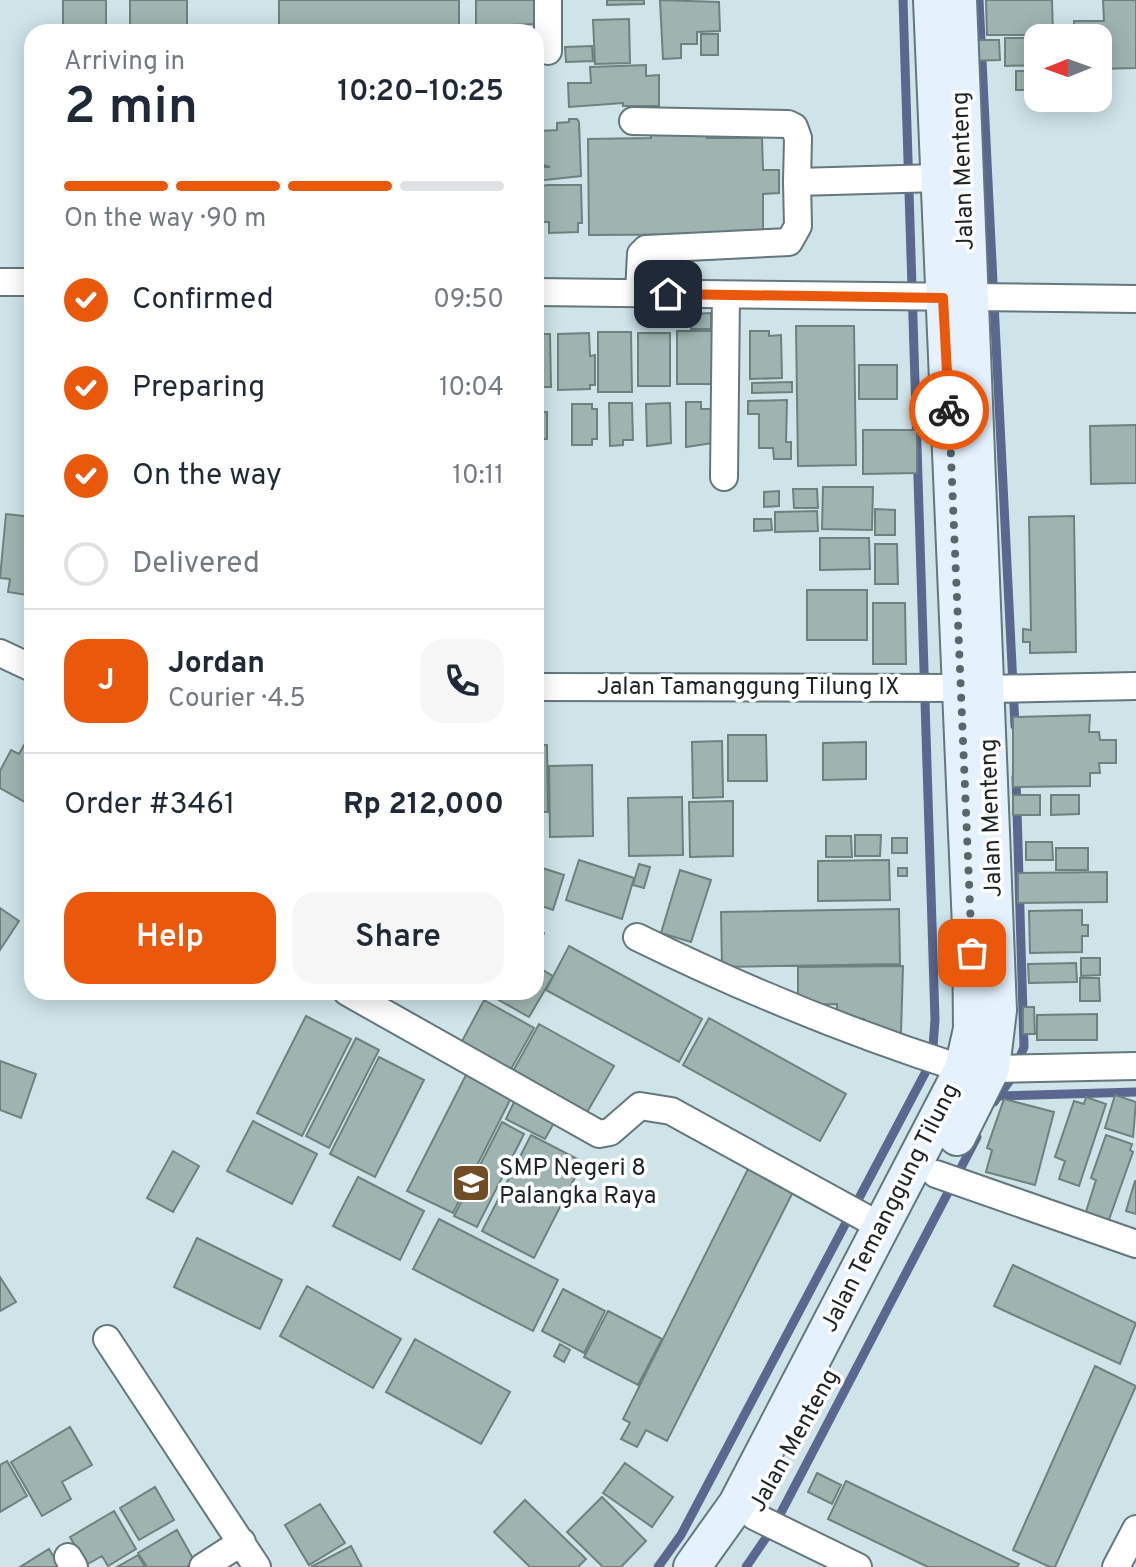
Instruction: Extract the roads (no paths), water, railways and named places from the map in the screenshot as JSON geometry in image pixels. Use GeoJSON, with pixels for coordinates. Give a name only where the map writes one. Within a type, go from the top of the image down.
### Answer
{"type":"FeatureCollection","features":[{"type":"Feature","properties":{"kind":"street"},"geometry":{"type":"LineString","coordinates":[[548,0],[548,51]]}},
{"type":"Feature","properties":{"kind":"street","name":"Jalan Temanggung Tilung"},"geometry":{"type":"LineString","coordinates":[[692,1567],[737,1504],[882,1227],[977,1069],[973,1009],[974,688],[956,298],[938,178],[932,0]]}},
{"type":"Feature","properties":{"kind":"street","name":"Jalan Menteng"},"geometry":{"type":"LineString","coordinates":[[956,298],[958,0]]}},
{"type":"Feature","properties":{"kind":"street"},"geometry":{"type":"LineString","coordinates":[[633,121],[788,124],[794,127],[798,138],[798,226],[789,242],[646,249],[641,254],[639,293]]}},
{"type":"Feature","properties":{"kind":"street"},"geometry":{"type":"LineString","coordinates":[[797,182],[938,178]]}},
{"type":"Feature","properties":{"kind":"street"},"geometry":{"type":"LineString","coordinates":[[0,282],[24,282]]}},
{"type":"Feature","properties":{"kind":"street"},"geometry":{"type":"LineString","coordinates":[[544,292],[1136,299]]}},
{"type":"Feature","properties":{"kind":"street"},"geometry":{"type":"LineString","coordinates":[[724,477],[726,295]]}},
{"type":"Feature","properties":{"kind":"street"},"geometry":{"type":"LineString","coordinates":[[0,653],[24,664]]}},
{"type":"Feature","properties":{"kind":"street","name":"Jalan Tamanggung Tilung IX"},"geometry":{"type":"LineString","coordinates":[[544,687],[1136,686]]}},
{"type":"Feature","properties":{"kind":"street"},"geometry":{"type":"LineString","coordinates":[[637,937],[731,983],[833,1025],[977,1069],[1136,1066]]}},
{"type":"Feature","properties":{"kind":"street"},"geometry":{"type":"LineString","coordinates":[[361,1000],[599,1134],[610,1132],[640,1106],[671,1111],[882,1227]]}},
{"type":"Feature","properties":{"kind":"street","name":"Jalan Menteng"},"geometry":{"type":"LineString","coordinates":[[720,1567],[754,1516],[936,1174],[977,1069]]}},
{"type":"Feature","properties":{"kind":"street"},"geometry":{"type":"LineString","coordinates":[[936,1174],[1136,1244]]}},
{"type":"Feature","properties":{"kind":"street"},"geometry":{"type":"LineString","coordinates":[[107,1339],[257,1567]]}},
{"type":"Feature","properties":{"kind":"street"},"geometry":{"type":"LineString","coordinates":[[754,1516],[858,1567]]}},
{"type":"Feature","properties":{"kind":"street"},"geometry":{"type":"LineString","coordinates":[[203,1567],[242,1542]]}},
{"type":"Feature","properties":{"kind":"waterway"},"geometry":{"type":"LineString","coordinates":[[658,1567],[681,1535],[932,1060],[935,1020],[903,0]]}},
{"type":"Feature","properties":{"kind":"waterway"},"geometry":{"type":"LineString","coordinates":[[979,0],[1015,726]]}},
{"type":"Feature","properties":{"kind":"waterway"},"geometry":{"type":"LineString","coordinates":[[994,1102],[1011,1079],[1024,1047],[1016,777]]}},
{"type":"Feature","properties":{"kind":"waterway"},"geometry":{"type":"LineString","coordinates":[[997,1096],[1136,1092]]}},
{"type":"Feature","properties":{"kind":"waterway"},"geometry":{"type":"LineString","coordinates":[[746,1567],[774,1526],[977,1137]]}},
{"type":"Feature","properties":{"kind":"place","name":"SMP Negeri 8 Palangka Raya"},"geometry":{"type":"Point","coordinates":[471,1183]}}]}
